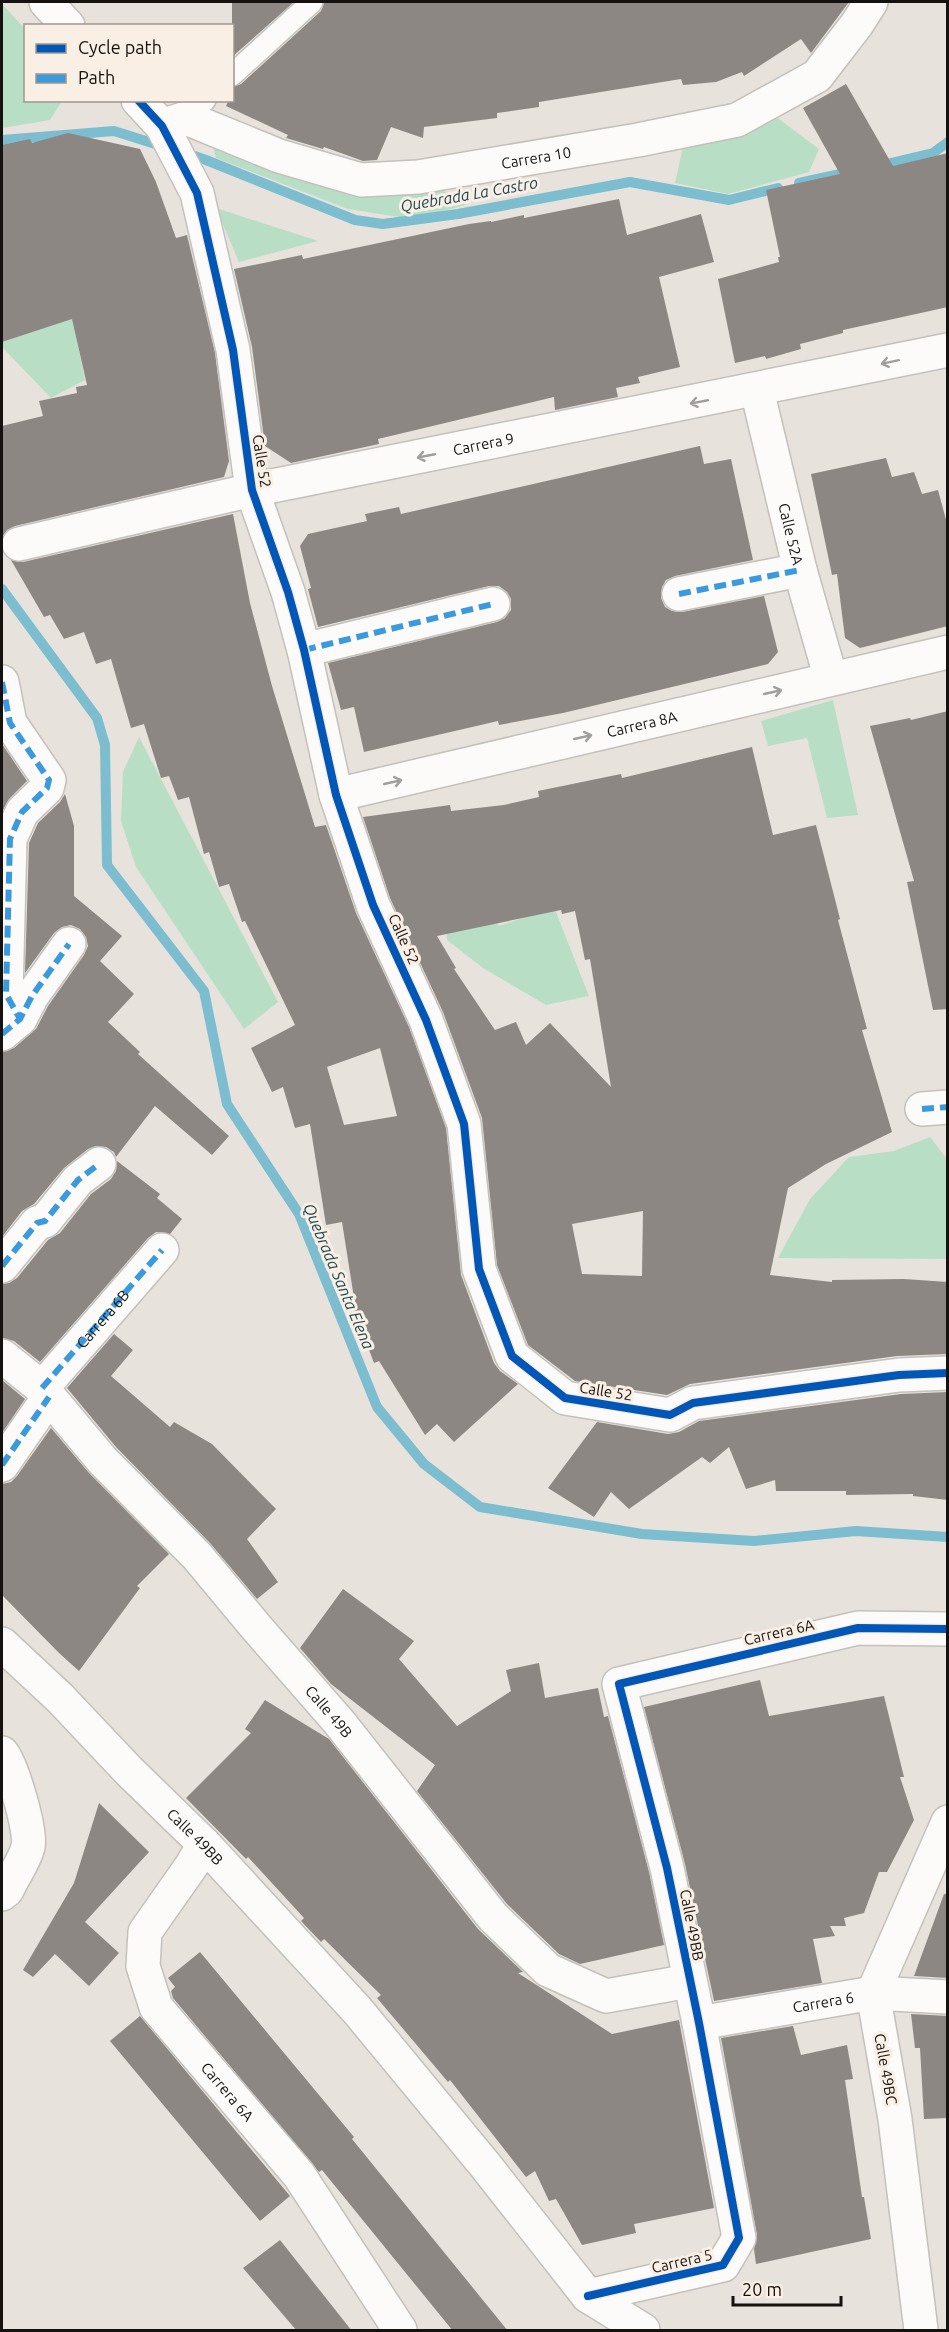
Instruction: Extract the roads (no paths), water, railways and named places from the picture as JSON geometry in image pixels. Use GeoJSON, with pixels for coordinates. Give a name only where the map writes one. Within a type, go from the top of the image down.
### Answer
{"type":"FeatureCollection","features":[{"type":"Feature","properties":{"kind":"street"},"geometry":{"type":"LineString","coordinates":[[46,2],[66,24]]}},
{"type":"Feature","properties":{"kind":"street","name":"Carrera 10"},"geometry":{"type":"LineString","coordinates":[[184,115],[279,156],[360,180],[418,177],[638,140],[737,120],[817,76],[871,2]]}},
{"type":"Feature","properties":{"kind":"street","name":"Calle 52"},"geometry":{"type":"LineString","coordinates":[[144,102],[184,115],[197,193],[233,350],[252,490],[288,592],[304,650],[336,795],[374,905],[426,1020],[464,1124],[478,1269],[512,1356],[565,1398],[670,1415],[693,1402],[899,1375],[948,1373]]}},
{"type":"Feature","properties":{"kind":"street","name":"Carrera 9"},"geometry":{"type":"LineString","coordinates":[[19,544],[252,490],[948,350]]}},
{"type":"Feature","properties":{"kind":"street","name":"Calle 52A"},"geometry":{"type":"LineString","coordinates":[[757,390],[800,570],[831,678]]}},
{"type":"Feature","properties":{"kind":"street"},"geometry":{"type":"LineString","coordinates":[[679,594],[800,570]]}},
{"type":"Feature","properties":{"kind":"street"},"geometry":{"type":"LineString","coordinates":[[304,650],[493,604]]}},
{"type":"Feature","properties":{"kind":"street","name":"Carrera 8A"},"geometry":{"type":"LineString","coordinates":[[336,795],[948,652]]}},
{"type":"Feature","properties":{"kind":"street"},"geometry":{"type":"LineString","coordinates":[[2,682],[10,723],[45,770],[50,785],[22,812],[10,839],[6,994],[11,1027]]}},
{"type":"Feature","properties":{"kind":"street"},"geometry":{"type":"LineString","coordinates":[[11,1027],[69,944]]}},
{"type":"Feature","properties":{"kind":"street"},"geometry":{"type":"LineString","coordinates":[[2,1266],[37,1223],[45,1221],[78,1180],[99,1164]]}},
{"type":"Feature","properties":{"kind":"street","name":"Carrera 6B"},"geometry":{"type":"LineString","coordinates":[[2,1465],[46,1393],[162,1250]]}},
{"type":"Feature","properties":{"kind":"street","name":"Calle 49B"},"geometry":{"type":"LineString","coordinates":[[2,1356],[46,1393],[102,1460],[198,1556],[339,1722],[493,1917],[548,1970],[606,1996],[689,1981]]}},
{"type":"Feature","properties":{"kind":"street","name":"Carrera 6A"},"geometry":{"type":"LineString","coordinates":[[619,1684],[858,1628],[948,1629]]}},
{"type":"Feature","properties":{"kind":"street","name":"Calle 49BB"},"geometry":{"type":"LineString","coordinates":[[2,1644],[60,1698],[129,1771],[204,1844],[357,2010],[485,2165],[588,2296],[643,2331]]}},
{"type":"Feature","properties":{"kind":"street","name":"Calle 49BB"},"geometry":{"type":"LineString","coordinates":[[619,1684],[667,1868],[727,2174]]}},
{"type":"Feature","properties":{"kind":"street"},"geometry":{"type":"LineString","coordinates":[[2,1894],[7,1890],[28,1846],[23,1808],[4,1757]]}},
{"type":"Feature","properties":{"kind":"street"},"geometry":{"type":"LineString","coordinates":[[873,1993],[948,1822]]}},
{"type":"Feature","properties":{"kind":"street","name":"Carrera 6A"},"geometry":{"type":"LineString","coordinates":[[204,1844],[145,1932],[143,1966],[156,2007],[299,2175],[400,2331]]}},
{"type":"Feature","properties":{"kind":"street","name":"Carrera 6"},"geometry":{"type":"LineString","coordinates":[[699,2023],[873,1993],[948,1997]]}},
{"type":"Feature","properties":{"kind":"street","name":"Calle 49BC"},"geometry":{"type":"LineString","coordinates":[[873,1993],[894,2119],[921,2331]]}},
{"type":"Feature","properties":{"kind":"street","name":"Carrera 5"},"geometry":{"type":"LineString","coordinates":[[588,2296],[723,2265],[739,2238],[727,2174]]}},
{"type":"Feature","properties":{"kind":"lane"},"geometry":{"type":"LineString","coordinates":[[234,73],[312,2]]}},
{"type":"Feature","properties":{"kind":"waterway","name":"Quebrada La Castro"},"geometry":{"type":"LineString","coordinates":[[2,140],[114,131],[165,147]]}},
{"type":"Feature","properties":{"kind":"waterway","name":"Quebrada La Castro"},"geometry":{"type":"LineString","coordinates":[[878,166],[933,153],[948,142]]}},
{"type":"Feature","properties":{"kind":"waterway","name":"Quebrada La Castro"},"geometry":{"type":"LineString","coordinates":[[183,152],[355,220],[383,224],[458,214],[630,182],[729,200],[778,188]]}},
{"type":"Feature","properties":{"kind":"waterway","name":"Quebrada La Castro"},"geometry":{"type":"LineString","coordinates":[[799,183],[854,171]]}},
{"type":"Feature","properties":{"kind":"waterway","name":"Quebrada Santa Elena"},"geometry":{"type":"LineString","coordinates":[[2,589],[97,718],[105,745],[107,865],[204,991],[227,1104],[299,1214],[377,1407],[424,1464],[480,1507],[642,1534],[754,1541],[856,1531],[948,1537]]}}]}
